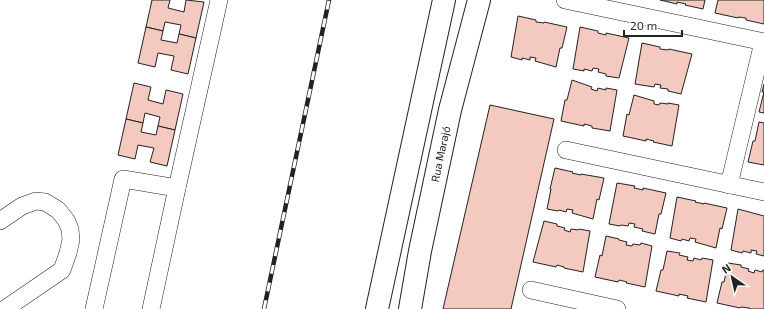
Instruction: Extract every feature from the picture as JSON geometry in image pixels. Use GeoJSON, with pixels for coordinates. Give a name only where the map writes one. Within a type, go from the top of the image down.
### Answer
{"type":"FeatureCollection","features":[{"type":"Feature","properties":{"kind":"street"},"geometry":{"type":"LineString","coordinates":[[151,309],[219,0]]}},
{"type":"Feature","properties":{"kind":"street"},"geometry":{"type":"LineString","coordinates":[[410,309],[378,305],[444,0]]}},
{"type":"Feature","properties":{"kind":"street","name":"Rua Marajó"},"geometry":{"type":"LineString","coordinates":[[410,309],[420,251],[450,110],[479,0]]}},
{"type":"Feature","properties":{"kind":"street"},"geometry":{"type":"LineString","coordinates":[[565,0],[764,42],[729,185]]}},
{"type":"Feature","properties":{"kind":"street"},"geometry":{"type":"LineString","coordinates":[[566,150],[764,192]]}},
{"type":"Feature","properties":{"kind":"street"},"geometry":{"type":"LineString","coordinates":[[94,309],[123,179],[177,188]]}},
{"type":"Feature","properties":{"kind":"street"},"geometry":{"type":"LineString","coordinates":[[0,221],[22,206],[36,201],[45,202],[58,210],[66,220],[70,230],[71,240],[62,270],[5,309]]}},
{"type":"Feature","properties":{"kind":"street"},"geometry":{"type":"LineString","coordinates":[[531,290],[617,309]]}},
{"type":"Feature","properties":{"kind":"building"},"geometry":{"type":"Polygon","coordinates":[[[152,0],[170,0],[168,8],[184,12],[186,0],[204,2],[196,38],[179,34],[181,25],[165,22],[163,31],[146,27],[152,0]]]}},
{"type":"Feature","properties":{"kind":"building"},"geometry":{"type":"Polygon","coordinates":[[[660,0],[705,0],[703,9],[677,2],[677,4],[660,0]]]}},
{"type":"Feature","properties":{"kind":"building"},"geometry":{"type":"Polygon","coordinates":[[[718,0],[764,0],[764,24],[746,20],[746,18],[738,18],[715,13],[718,0]]]}},
{"type":"Feature","properties":{"kind":"building"},"geometry":{"type":"Polygon","coordinates":[[[518,16],[536,20],[536,22],[544,22],[567,27],[556,67],[535,61],[536,58],[530,57],[530,60],[522,58],[522,60],[511,57],[518,16]]]}},
{"type":"Feature","properties":{"kind":"building"},"geometry":{"type":"Polygon","coordinates":[[[146,27],[163,31],[161,40],[177,43],[179,34],[196,38],[188,74],[171,70],[174,56],[158,53],[155,67],[138,63],[146,27]]]}},
{"type":"Feature","properties":{"kind":"building"},"geometry":{"type":"Polygon","coordinates":[[[580,27],[598,31],[598,33],[606,35],[606,33],[629,38],[619,78],[606,76],[606,74],[598,72],[599,69],[593,68],[592,71],[584,69],[584,71],[573,69],[580,27]]]}},
{"type":"Feature","properties":{"kind":"building"},"geometry":{"type":"Polygon","coordinates":[[[642,43],[660,47],[660,49],[669,49],[692,54],[681,94],[668,91],[668,89],[660,88],[661,85],[655,84],[654,87],[635,84],[642,43]]]}},
{"type":"Feature","properties":{"kind":"building"},"geometry":{"type":"Polygon","coordinates":[[[572,80],[592,87],[591,89],[597,91],[598,88],[617,90],[610,131],[592,128],[592,126],[584,124],[584,126],[561,121],[565,100],[567,100],[572,80]]]}},
{"type":"Feature","properties":{"kind":"building"},"geometry":{"type":"Polygon","coordinates":[[[134,83],[151,87],[148,100],[163,104],[166,90],[183,94],[175,130],[158,126],[160,117],[145,113],[143,123],[126,119],[134,83]]]}},
{"type":"Feature","properties":{"kind":"building"},"geometry":{"type":"Polygon","coordinates":[[[764,92],[764,113],[759,112],[764,92]]]}},
{"type":"Feature","properties":{"kind":"building"},"geometry":{"type":"Polygon","coordinates":[[[634,95],[654,101],[654,104],[659,105],[660,103],[668,103],[679,105],[672,146],[646,139],[646,141],[623,136],[627,114],[629,115],[634,95]]]}},
{"type":"Feature","properties":{"kind":"building"},"geometry":{"type":"Polygon","coordinates":[[[490,105],[554,119],[511,309],[443,309],[490,105]]]}},
{"type":"Feature","properties":{"kind":"building"},"geometry":{"type":"Polygon","coordinates":[[[126,119],[143,123],[141,132],[156,135],[158,126],[175,130],[167,166],[150,162],[154,148],[138,145],[135,159],[118,155],[126,119]]]}},
{"type":"Feature","properties":{"kind":"building"},"geometry":{"type":"Polygon","coordinates":[[[759,122],[764,123],[764,165],[748,162],[759,122]]]}},
{"type":"Feature","properties":{"kind":"building"},"geometry":{"type":"Polygon","coordinates":[[[555,168],[581,175],[604,178],[599,200],[597,199],[593,219],[572,213],[573,210],[567,209],[566,212],[547,209],[555,168]]]}},
{"type":"Feature","properties":{"kind":"building"},"geometry":{"type":"Polygon","coordinates":[[[617,183],[635,186],[634,188],[643,190],[643,188],[666,193],[661,214],[659,214],[655,234],[642,231],[643,229],[634,227],[635,224],[629,223],[628,226],[620,226],[609,224],[617,183]]]}},
{"type":"Feature","properties":{"kind":"building"},"geometry":{"type":"Polygon","coordinates":[[[677,197],[727,208],[722,229],[720,228],[716,248],[695,242],[696,239],[690,238],[689,241],[682,239],[681,241],[670,238],[677,197]]]}},
{"type":"Feature","properties":{"kind":"building"},"geometry":{"type":"Polygon","coordinates":[[[738,209],[764,216],[764,256],[756,254],[757,251],[751,250],[751,253],[743,251],[742,253],[731,250],[738,209]]]}},
{"type":"Feature","properties":{"kind":"building"},"geometry":{"type":"Polygon","coordinates":[[[544,221],[557,224],[557,226],[565,228],[564,230],[570,232],[571,229],[590,231],[583,272],[557,265],[556,267],[533,262],[544,221]]]}},
{"type":"Feature","properties":{"kind":"building"},"geometry":{"type":"Polygon","coordinates":[[[606,236],[627,242],[626,245],[640,245],[641,243],[652,246],[645,287],[619,280],[618,282],[595,277],[600,255],[602,256],[606,236]]]}},
{"type":"Feature","properties":{"kind":"building"},"geometry":{"type":"Polygon","coordinates":[[[667,251],[680,253],[679,255],[688,257],[687,260],[693,261],[694,258],[701,260],[702,258],[713,260],[706,302],[687,298],[688,296],[679,294],[679,296],[656,291],[667,251]]]}},
{"type":"Feature","properties":{"kind":"building"},"geometry":{"type":"Polygon","coordinates":[[[728,263],[741,265],[741,267],[749,269],[748,271],[754,273],[755,270],[762,272],[764,270],[764,309],[740,308],[717,303],[728,263]]]}},
{"type":"Feature","properties":{"kind":"railway"},"geometry":{"type":"LineString","coordinates":[[264,309],[329,0]]}}]}
